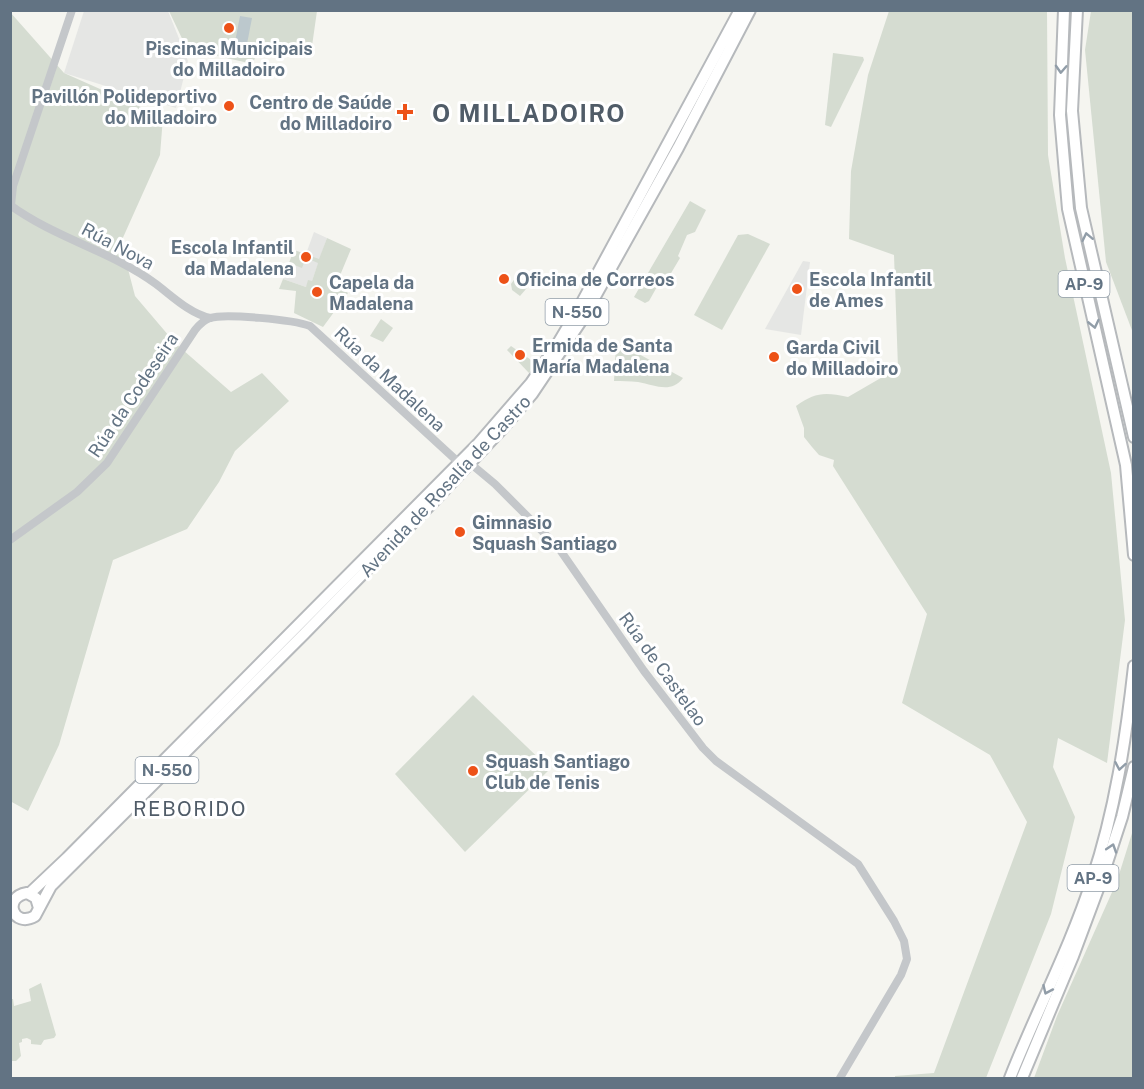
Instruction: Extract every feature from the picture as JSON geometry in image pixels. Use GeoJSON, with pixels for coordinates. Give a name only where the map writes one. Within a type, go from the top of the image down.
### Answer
{"type":"FeatureCollection","features":[{"type":"Feature","properties":{"kind":"highway","name":"Avenida de Rosalía de Castro"},"geometry":{"type":"LineString","coordinates":[[465,464],[524,392],[557,345],[599,272],[740,10]]}},
{"type":"Feature","properties":{"kind":"highway","name":"Avenida de Rosalía de Castro"},"geometry":{"type":"LineString","coordinates":[[300,632],[532,394],[574,334],[678,148],[750,10]]}},
{"type":"Feature","properties":{"kind":"highway","name":"AP-9"},"geometry":{"type":"LineString","coordinates":[[1064,10],[1060,115],[1068,209],[1126,465],[1134,555]]}},
{"type":"Feature","properties":{"kind":"highway","name":"AP-9"},"geometry":{"type":"LineString","coordinates":[[1077,10],[1072,111],[1081,208],[1134,437]]}},
{"type":"Feature","properties":{"kind":"highway","name":"N-550"},"geometry":{"type":"LineString","coordinates":[[10,926],[15,915],[13,903],[17,896],[30,893],[40,886],[300,632]]}},
{"type":"Feature","properties":{"kind":"highway","name":"N-550"},"geometry":{"type":"LineString","coordinates":[[15,915],[32,918],[51,886],[300,632]]}},
{"type":"Feature","properties":{"kind":"highway","name":"AP-9"},"geometry":{"type":"LineString","coordinates":[[1010,1078],[1070,939],[1092,879],[1116,788],[1128,725],[1134,666]]}},
{"type":"Feature","properties":{"kind":"highway","name":"AP-9"},"geometry":{"type":"LineString","coordinates":[[1022,1078],[1073,956],[1101,881],[1122,817],[1134,767]]}},
{"type":"Feature","properties":{"kind":"highway"},"geometry":{"type":"LineString","coordinates":[[30,893],[38,901],[39,909]]}},
{"type":"Feature","properties":{"kind":"street"},"geometry":{"type":"LineString","coordinates":[[11,196],[72,10]]}},
{"type":"Feature","properties":{"kind":"street","name":"Rúa Nova"},"geometry":{"type":"LineString","coordinates":[[11,196],[38,222],[135,270],[189,308],[210,318]]}},
{"type":"Feature","properties":{"kind":"street","name":"Rúa da Madalena"},"geometry":{"type":"LineString","coordinates":[[210,318],[224,316],[293,321],[310,326],[465,464]]}},
{"type":"Feature","properties":{"kind":"street","name":"Rúa da Codeseira"},"geometry":{"type":"LineString","coordinates":[[10,540],[76,492],[107,463],[195,330],[210,318]]}},
{"type":"Feature","properties":{"kind":"street","name":"Rúa de Castelao"},"geometry":{"type":"LineString","coordinates":[[465,464],[495,484],[558,547],[644,670],[703,748],[716,761],[858,864],[894,921],[904,941],[907,959],[901,975],[840,1078]]}},
{"type":"Feature","properties":{"kind":"shaded area"},"geometry":{"type":"Polygon","coordinates":[[[84,11],[168,11],[188,61],[176,108],[64,73],[84,11]]]}},
{"type":"Feature","properties":{"kind":"shaded area"},"geometry":{"type":"Polygon","coordinates":[[[169,11],[317,11],[311,53],[260,41],[253,64],[187,49],[169,11]]]}},
{"type":"Feature","properties":{"kind":"shaded area"},"geometry":{"type":"Polygon","coordinates":[[[889,11],[1047,11],[1048,155],[1065,258],[1111,473],[1125,620],[1107,763],[1058,738],[1053,767],[1075,817],[1051,914],[986,1078],[895,1078],[895,1076],[934,1073],[1027,822],[990,755],[902,703],[927,614],[833,466],[834,460],[819,455],[804,437],[804,428],[796,406],[820,394],[848,397],[898,368],[894,255],[849,239],[851,171],[868,75],[889,11]]]}},
{"type":"Feature","properties":{"kind":"shaded area"},"geometry":{"type":"Polygon","coordinates":[[[1091,11],[1133,11],[1133,333],[1106,262],[1085,50],[1091,11]]]}},
{"type":"Feature","properties":{"kind":"shaded area"},"geometry":{"type":"Polygon","coordinates":[[[10,12],[64,73],[163,117],[160,155],[121,242],[135,296],[175,343],[231,392],[262,373],[289,401],[235,451],[219,482],[187,529],[113,560],[59,745],[28,811],[10,801],[10,12]]]}},
{"type":"Feature","properties":{"kind":"shaded area"},"geometry":{"type":"Polygon","coordinates":[[[240,16],[252,18],[247,44],[235,42],[240,16]]]}},
{"type":"Feature","properties":{"kind":"shaded area"},"geometry":{"type":"Polygon","coordinates":[[[833,53],[863,57],[864,60],[831,127],[825,125],[833,53]]]}},
{"type":"Feature","properties":{"kind":"shaded area"},"geometry":{"type":"Polygon","coordinates":[[[690,201],[706,210],[695,232],[687,235],[678,256],[680,258],[664,285],[658,285],[649,301],[645,303],[634,297],[690,201]]]}},
{"type":"Feature","properties":{"kind":"shaded area","name":"Escola Infantil da Madalena"},"geometry":{"type":"Polygon","coordinates":[[[314,232],[327,238],[312,281],[306,287],[283,279],[294,250],[306,254],[314,232]]]}},
{"type":"Feature","properties":{"kind":"shaded area"},"geometry":{"type":"Polygon","coordinates":[[[748,234],[770,244],[722,330],[694,315],[738,235],[748,234]]]}},
{"type":"Feature","properties":{"kind":"shaded area"},"geometry":{"type":"Polygon","coordinates":[[[327,238],[351,249],[336,285],[348,293],[323,327],[294,313],[296,291],[279,289],[283,279],[306,287],[308,280],[312,281],[318,263],[306,258],[302,268],[289,263],[294,250],[319,259],[327,238]]]}},
{"type":"Feature","properties":{"kind":"shaded area","name":"Escola Infantil de Ames"},"geometry":{"type":"Polygon","coordinates":[[[803,261],[810,262],[801,335],[765,329],[803,261]]]}},
{"type":"Feature","properties":{"kind":"shaded area"},"geometry":{"type":"Polygon","coordinates":[[[525,276],[532,282],[520,296],[512,290],[511,284],[516,277],[525,276]]]}},
{"type":"Feature","properties":{"kind":"shaded area"},"geometry":{"type":"Polygon","coordinates":[[[381,319],[393,328],[383,342],[370,336],[381,319]]]}},
{"type":"Feature","properties":{"kind":"shaded area"},"geometry":{"type":"Polygon","coordinates":[[[616,345],[624,346],[683,378],[668,387],[614,381],[616,345]]]}},
{"type":"Feature","properties":{"kind":"shaded area"},"geometry":{"type":"Polygon","coordinates":[[[511,346],[534,362],[529,373],[507,350],[511,346]]]}},
{"type":"Feature","properties":{"kind":"shaded area","name":"Squash Santiago Club de Tenis"},"geometry":{"type":"Polygon","coordinates":[[[473,695],[550,769],[465,852],[395,774],[473,695]]]}},
{"type":"Feature","properties":{"kind":"shaded area"},"geometry":{"type":"Polygon","coordinates":[[[1133,830],[1133,1078],[1034,1078],[1057,1016],[1117,881],[1133,830]]]}},
{"type":"Feature","properties":{"kind":"shaded area"},"geometry":{"type":"Polygon","coordinates":[[[41,983],[56,1035],[54,1038],[44,1040],[41,1045],[31,1044],[31,1040],[27,1038],[22,1039],[19,1043],[21,1056],[16,1061],[11,1061],[11,999],[13,999],[14,1006],[31,1001],[29,989],[41,983]]]}},
{"type":"Feature","properties":{"kind":"place","name":"Piscinas Municipais do Milladoiro"},"geometry":{"type":"Point","coordinates":[229,28]}},
{"type":"Feature","properties":{"kind":"place","name":"Pavillón Polideportivo do Milladoiro"},"geometry":{"type":"Point","coordinates":[229,106]}},
{"type":"Feature","properties":{"kind":"place","name":"Centro de Saúde do Milladoiro"},"geometry":{"type":"Point","coordinates":[405,112]}},
{"type":"Feature","properties":{"kind":"place","name":"Escola Infantil da Madalena"},"geometry":{"type":"Point","coordinates":[306,257]}},
{"type":"Feature","properties":{"kind":"place","name":"Oficina de Correos"},"geometry":{"type":"Point","coordinates":[504,279]}},
{"type":"Feature","properties":{"kind":"place","name":"Escola Infantil de Ames"},"geometry":{"type":"Point","coordinates":[797,289]}},
{"type":"Feature","properties":{"kind":"place","name":"Capela da Madalena"},"geometry":{"type":"Point","coordinates":[317,292]}},
{"type":"Feature","properties":{"kind":"place","name":"Ermida de Santa María Madalena"},"geometry":{"type":"Point","coordinates":[520,355]}},
{"type":"Feature","properties":{"kind":"place","name":"Garda Civil do Milladoiro"},"geometry":{"type":"Point","coordinates":[774,357]}},
{"type":"Feature","properties":{"kind":"place","name":"Gimnasio Squash Santiago"},"geometry":{"type":"Point","coordinates":[460,532]}},
{"type":"Feature","properties":{"kind":"place","name":"Squash Santiago Club de Tenis"},"geometry":{"type":"Point","coordinates":[473,771]}},
{"type":"Feature","properties":{"kind":"district","name":"O MILLADOIRO"},"geometry":{"type":"Point","coordinates":[529,113]}},
{"type":"Feature","properties":{"kind":"district","name":"REBORIDO"},"geometry":{"type":"Point","coordinates":[190,809]}}]}
